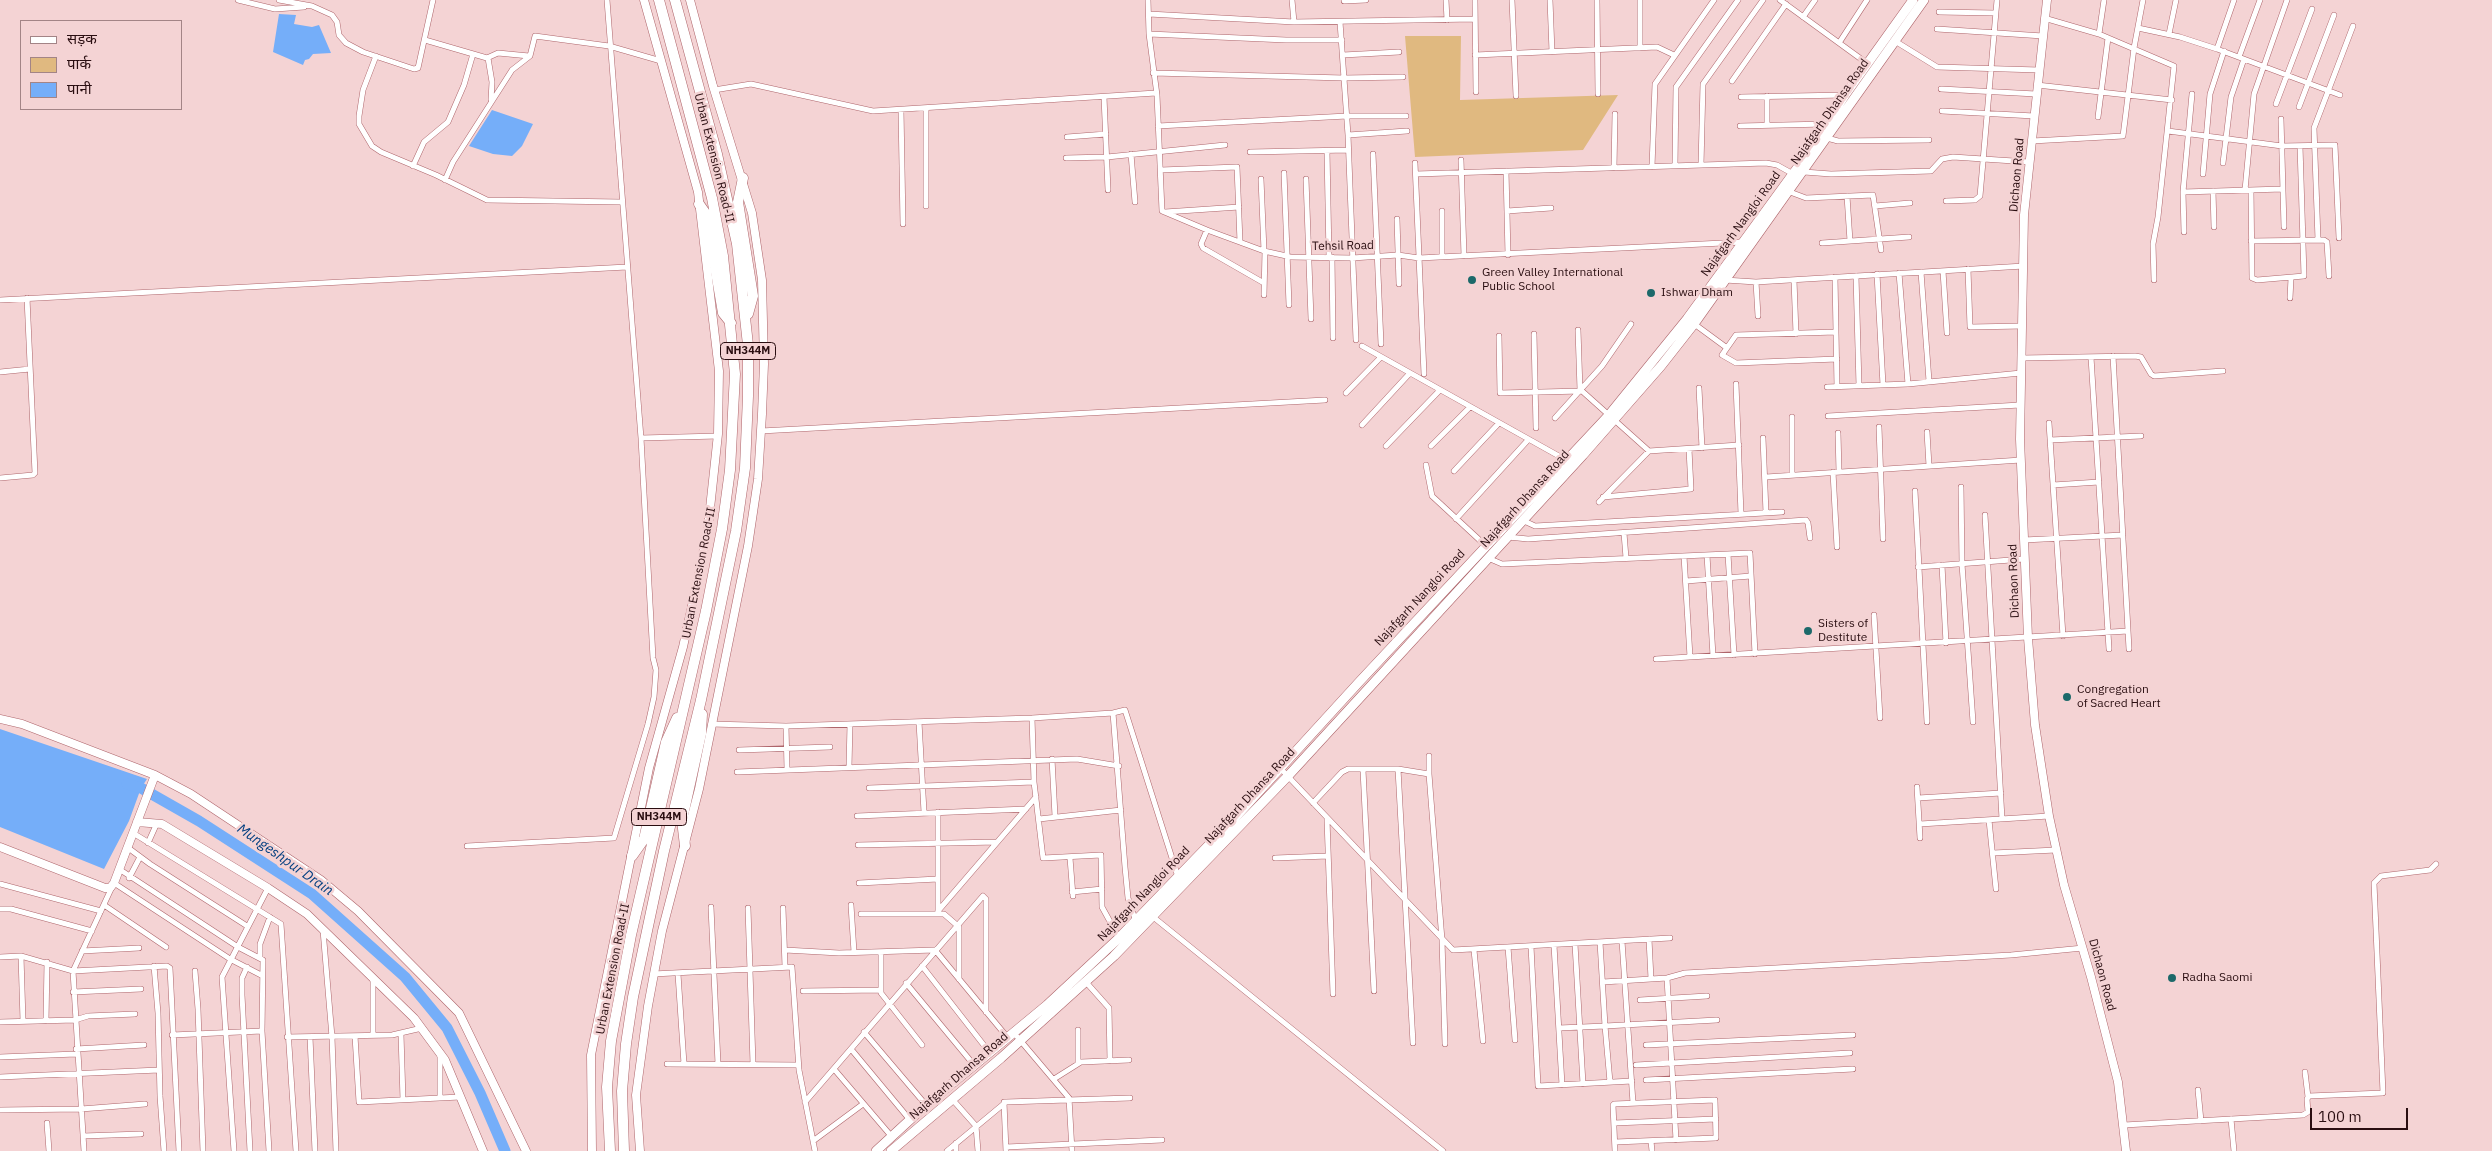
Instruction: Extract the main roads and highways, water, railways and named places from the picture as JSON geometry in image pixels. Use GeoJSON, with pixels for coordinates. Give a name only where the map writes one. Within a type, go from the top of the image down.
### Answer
{"type":"FeatureCollection","features":[{"type":"Feature","properties":{"kind":"highway","name":"Urban Extension Road-II"},"geometry":{"type":"LineString","coordinates":[[610,1151],[607,1087],[611,1041],[619,995],[722,529],[730,470],[735,374],[732,323],[724,256],[708,179],[659,0]]}},
{"type":"Feature","properties":{"kind":"highway","name":"Urban Extension Road-II"},"geometry":{"type":"LineString","coordinates":[[624,1151],[622,1091],[626,1044],[637,978],[664,851],[700,706],[736,531],[745,468],[748,396],[746,321],[737,244],[717,154],[675,0]]}},
{"type":"Feature","properties":{"kind":"highway"},"geometry":{"type":"LineString","coordinates":[[742,178],[738,202],[753,296],[746,321]]}},
{"type":"Feature","properties":{"kind":"highway"},"geometry":{"type":"LineString","coordinates":[[699,204],[706,214],[723,314],[732,323]]}},
{"type":"Feature","properties":{"kind":"highway"},"geometry":{"type":"LineString","coordinates":[[632,856],[644,840],[666,742],[685,699]]}},
{"type":"Feature","properties":{"kind":"highway"},"geometry":{"type":"LineString","coordinates":[[685,846],[682,820],[701,734],[700,706]]}},
{"type":"Feature","properties":{"kind":"main road","name":"Najafgarh Nangloi Road"},"geometry":{"type":"LineString","coordinates":[[876,1151],[926,1105],[974,1065],[1014,1037],[1119,938],[1138,925],[1178,877],[1222,838],[1257,802],[1281,769],[1486,546],[1511,526],[1566,460],[1611,418],[1691,322],[1716,279],[1743,242],[1799,175],[1826,124],[1845,95],[1871,67],[1913,0]]}},
{"type":"Feature","properties":{"kind":"main road","name":"Najafgarh Dhansa Road"},"geometry":{"type":"LineString","coordinates":[[1691,322],[1727,280],[1790,192],[1799,175],[1827,138],[1871,67],[1895,41],[1924,0]]}},
{"type":"Feature","properties":{"kind":"main road","name":"Najafgarh Dhansa Road"},"geometry":{"type":"LineString","coordinates":[[1257,802],[1288,776],[1507,537],[1511,526],[1522,520],[1611,418]]}},
{"type":"Feature","properties":{"kind":"main road","name":"Najafgarh Dhansa Road"},"geometry":{"type":"LineString","coordinates":[[1149,914],[1222,838]]}},
{"type":"Feature","properties":{"kind":"main road","name":"Najafgarh Dhansa Road"},"geometry":{"type":"LineString","coordinates":[[891,1151],[952,1099],[1014,1037],[1085,981],[1138,925]]}},
{"type":"Feature","properties":{"kind":"water"},"geometry":{"type":"Polygon","coordinates":[[[279,14],[296,15],[294,24],[312,27],[319,25],[331,53],[313,54],[309,59],[305,60],[303,65],[273,52],[279,14]]]}},
{"type":"Feature","properties":{"kind":"water"},"geometry":{"type":"Polygon","coordinates":[[[492,110],[533,124],[522,146],[512,156],[493,154],[469,146],[492,110]]]}},
{"type":"Feature","properties":{"kind":"water"},"geometry":{"type":"Polygon","coordinates":[[[0,729],[147,779],[141,788],[129,821],[104,869],[0,827],[0,729]]]}},
{"type":"Feature","properties":{"kind":"waterway","name":"Mungeshpur Drain"},"geometry":{"type":"LineString","coordinates":[[127,784],[141,788],[199,821],[312,894],[405,977],[447,1028],[480,1093],[505,1151]]}},
{"type":"Feature","properties":{"kind":"place","name":"Green Valley International Public School"},"geometry":{"type":"Point","coordinates":[1472,280]}},
{"type":"Feature","properties":{"kind":"place","name":"Ishwar Dham"},"geometry":{"type":"Point","coordinates":[1651,293]}},
{"type":"Feature","properties":{"kind":"place","name":"Sisters of Destitute"},"geometry":{"type":"Point","coordinates":[1808,631]}},
{"type":"Feature","properties":{"kind":"place","name":"Congregation of Sacred Heart"},"geometry":{"type":"Point","coordinates":[2067,697]}},
{"type":"Feature","properties":{"kind":"place","name":"Radha Saomi"},"geometry":{"type":"Point","coordinates":[2172,978]}}]}
